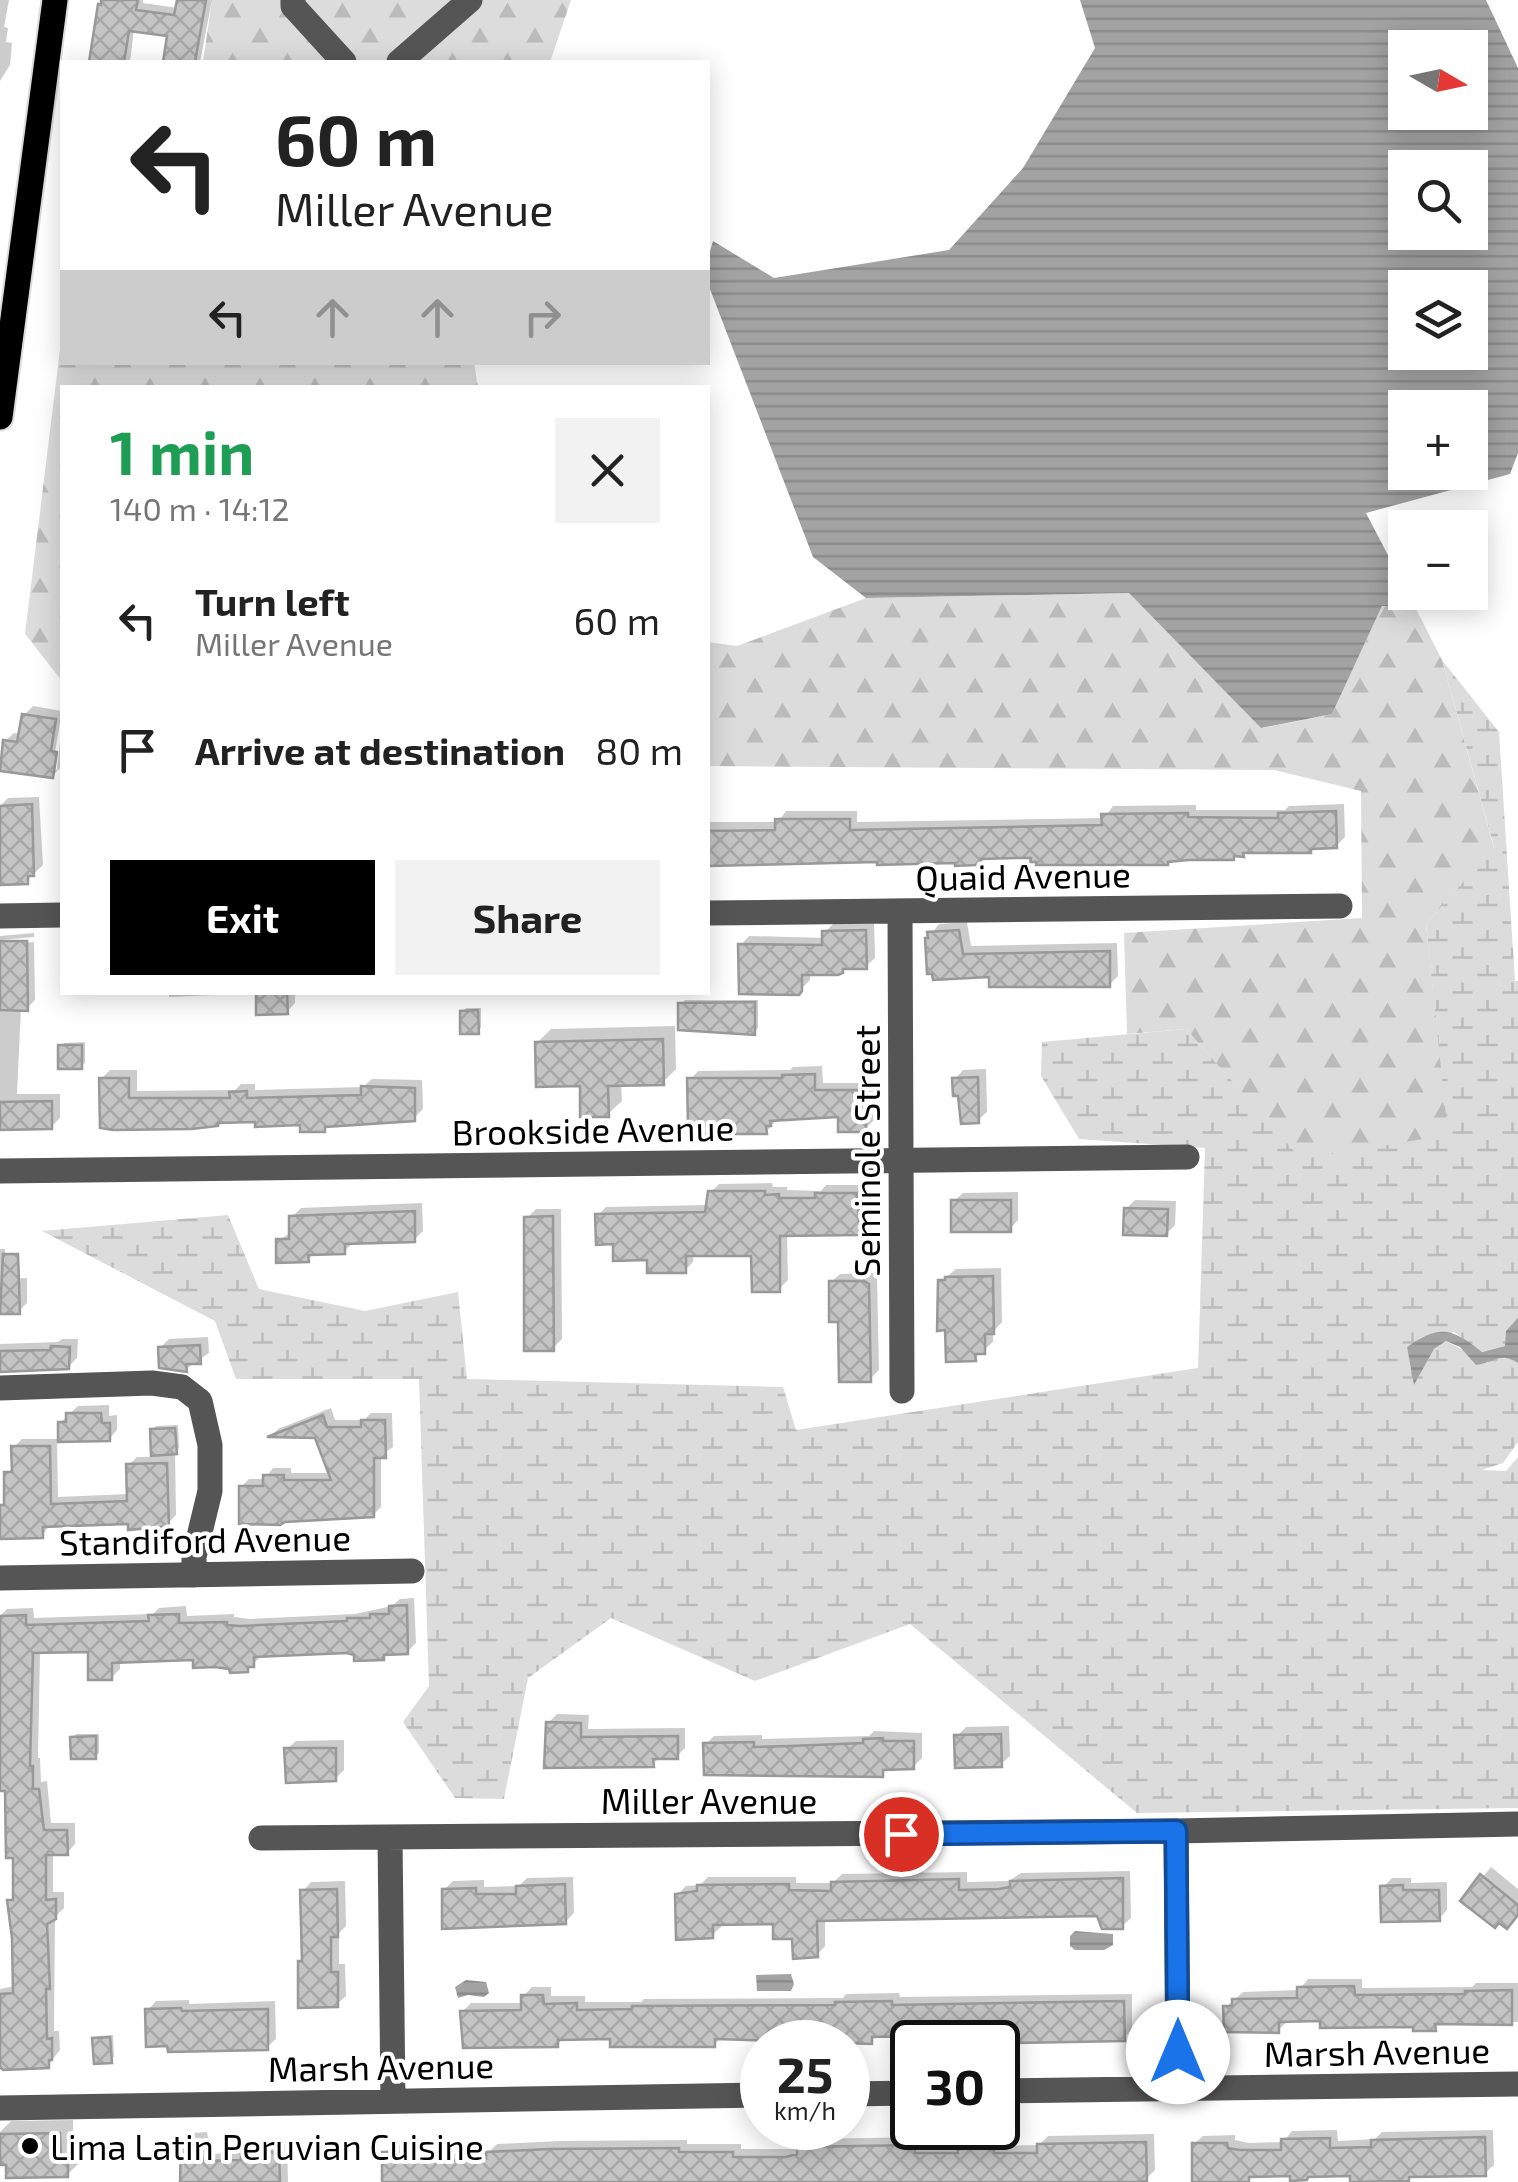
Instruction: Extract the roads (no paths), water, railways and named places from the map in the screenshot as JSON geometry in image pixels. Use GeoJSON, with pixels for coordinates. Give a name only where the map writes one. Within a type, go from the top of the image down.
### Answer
{"type":"FeatureCollection","features":[{"type":"Feature","properties":{"kind":"main road"},"geometry":{"type":"LineString","coordinates":[[0,417],[55,0]]}},
{"type":"Feature","properties":{"kind":"street"},"geometry":{"type":"LineString","coordinates":[[292,0],[342,60]]}},
{"type":"Feature","properties":{"kind":"street"},"geometry":{"type":"LineString","coordinates":[[401,60],[470,0]]}},
{"type":"Feature","properties":{"kind":"street","name":"Quaid Avenue"},"geometry":{"type":"LineString","coordinates":[[710,912],[1340,906]]}},
{"type":"Feature","properties":{"kind":"street","name":"Seminole Street"},"geometry":{"type":"LineString","coordinates":[[900,912],[902,1390]]}},
{"type":"Feature","properties":{"kind":"street"},"geometry":{"type":"LineString","coordinates":[[0,916],[60,915]]}},
{"type":"Feature","properties":{"kind":"street","name":"Brookside Avenue"},"geometry":{"type":"LineString","coordinates":[[0,1171],[1187,1156]]}},
{"type":"Feature","properties":{"kind":"street"},"geometry":{"type":"LineString","coordinates":[[0,1388],[152,1384],[182,1387],[200,1401],[210,1445],[210,1491],[194,1557],[194,1575]]}},
{"type":"Feature","properties":{"kind":"street","name":"Standiford Avenue"},"geometry":{"type":"LineString","coordinates":[[0,1578],[412,1571]]}},
{"type":"Feature","properties":{"kind":"street","name":"Miller Avenue"},"geometry":{"type":"LineString","coordinates":[[260,1838],[1176,1831],[1518,1824]]}},
{"type":"Feature","properties":{"kind":"street"},"geometry":{"type":"LineString","coordinates":[[1176,1831],[1178,2088]]}},
{"type":"Feature","properties":{"kind":"street"},"geometry":{"type":"LineString","coordinates":[[390,1838],[393,2101]]}},
{"type":"Feature","properties":{"kind":"street","name":"Marsh Avenue"},"geometry":{"type":"LineString","coordinates":[[1020,2091],[1518,2084]]}},
{"type":"Feature","properties":{"kind":"street","name":"Marsh Avenue"},"geometry":{"type":"LineString","coordinates":[[0,2108],[740,2095]]}},
{"type":"Feature","properties":{"kind":"place","name":"Lima Latin Peruvian Cuisine"},"geometry":{"type":"Point","coordinates":[30,2146]}}]}
